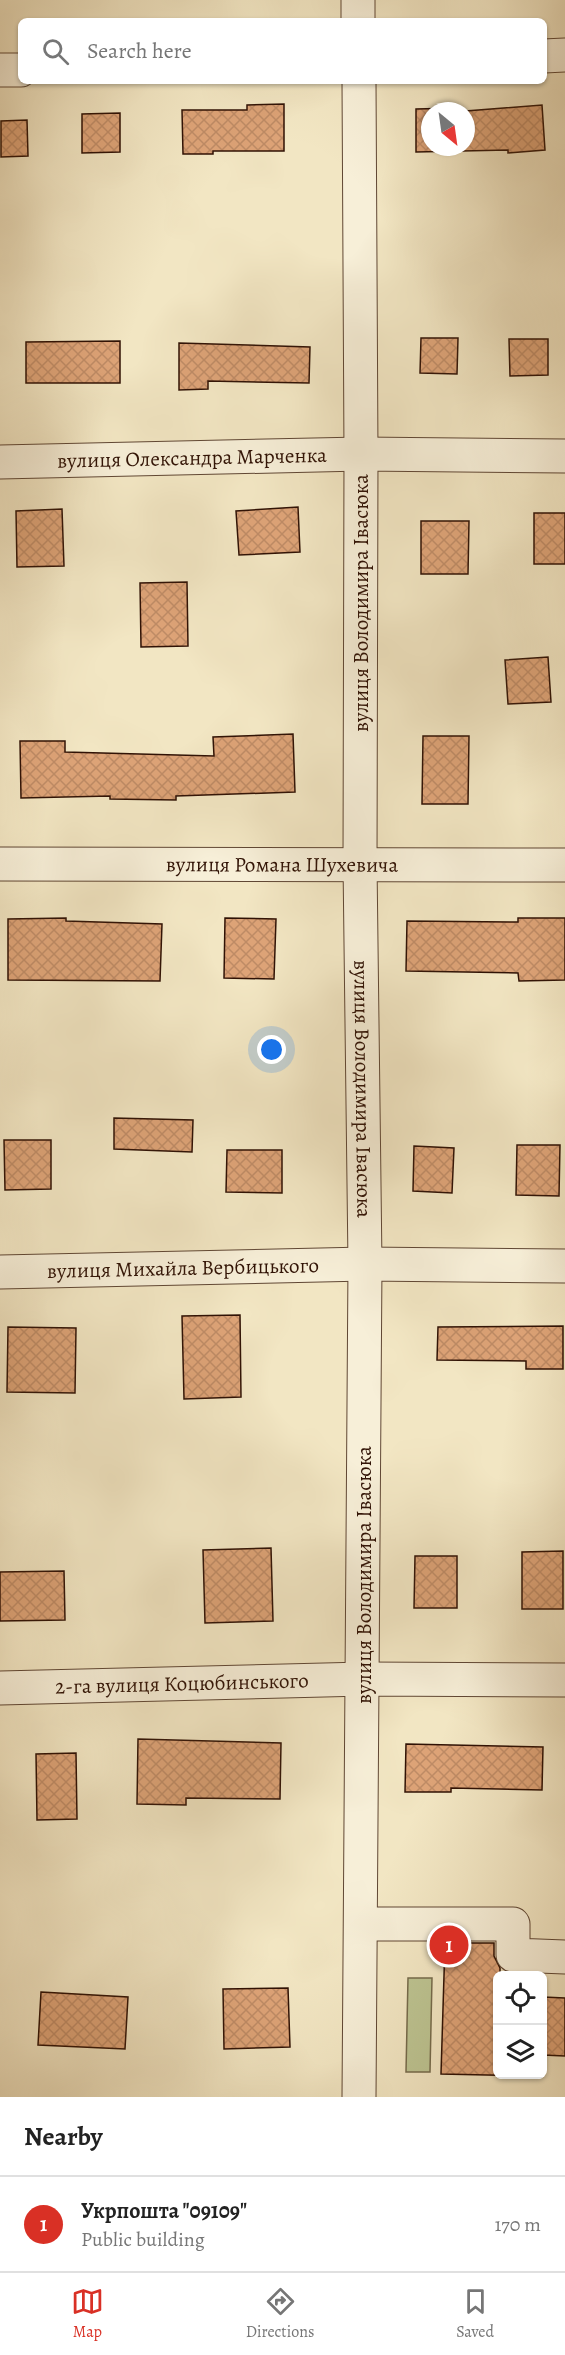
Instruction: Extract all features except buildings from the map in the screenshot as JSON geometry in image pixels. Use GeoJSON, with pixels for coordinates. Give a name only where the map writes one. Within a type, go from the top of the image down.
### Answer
{"type":"FeatureCollection","features":[{"type":"Feature","properties":{"kind":"street"},"geometry":{"type":"LineString","coordinates":[[358,0],[358,18]]}},
{"type":"Feature","properties":{"kind":"street"},"geometry":{"type":"LineString","coordinates":[[547,56],[565,55]]}},
{"type":"Feature","properties":{"kind":"street"},"geometry":{"type":"LineString","coordinates":[[0,70],[18,70]]}},
{"type":"Feature","properties":{"kind":"street","name":"вулиця Володимира Івасюка"},"geometry":{"type":"LineString","coordinates":[[359,84],[362,454],[360,863],[365,1264],[364,1679],[359,2097]]}},
{"type":"Feature","properties":{"kind":"street","name":"вулиця Олександра Марченка"},"geometry":{"type":"LineString","coordinates":[[0,462],[362,454],[565,456]]}},
{"type":"Feature","properties":{"kind":"street","name":"вулиця Романа Шухевича"},"geometry":{"type":"LineString","coordinates":[[0,864],[565,865]]}},
{"type":"Feature","properties":{"kind":"street","name":"вулиця Михайла Вербицького"},"geometry":{"type":"LineString","coordinates":[[0,1272],[365,1264],[565,1266]]}},
{"type":"Feature","properties":{"kind":"street","name":"2-га вулиця Коцюбинського"},"geometry":{"type":"LineString","coordinates":[[0,1688],[364,1679],[565,1680]]}},
{"type":"Feature","properties":{"kind":"street"},"geometry":{"type":"LineString","coordinates":[[361,1924],[513,1924],[513,1955],[565,1957]]}},
{"type":"Feature","properties":{"kind":"green space"},"geometry":{"type":"Polygon","coordinates":[[[408,1978],[432,1978],[430,2072],[406,2072],[408,1978]]]}},
{"type":"Feature","properties":{"kind":"place","name":"Укрпошта \"09109\""},"geometry":{"type":"Point","coordinates":[449,1945]}}]}
